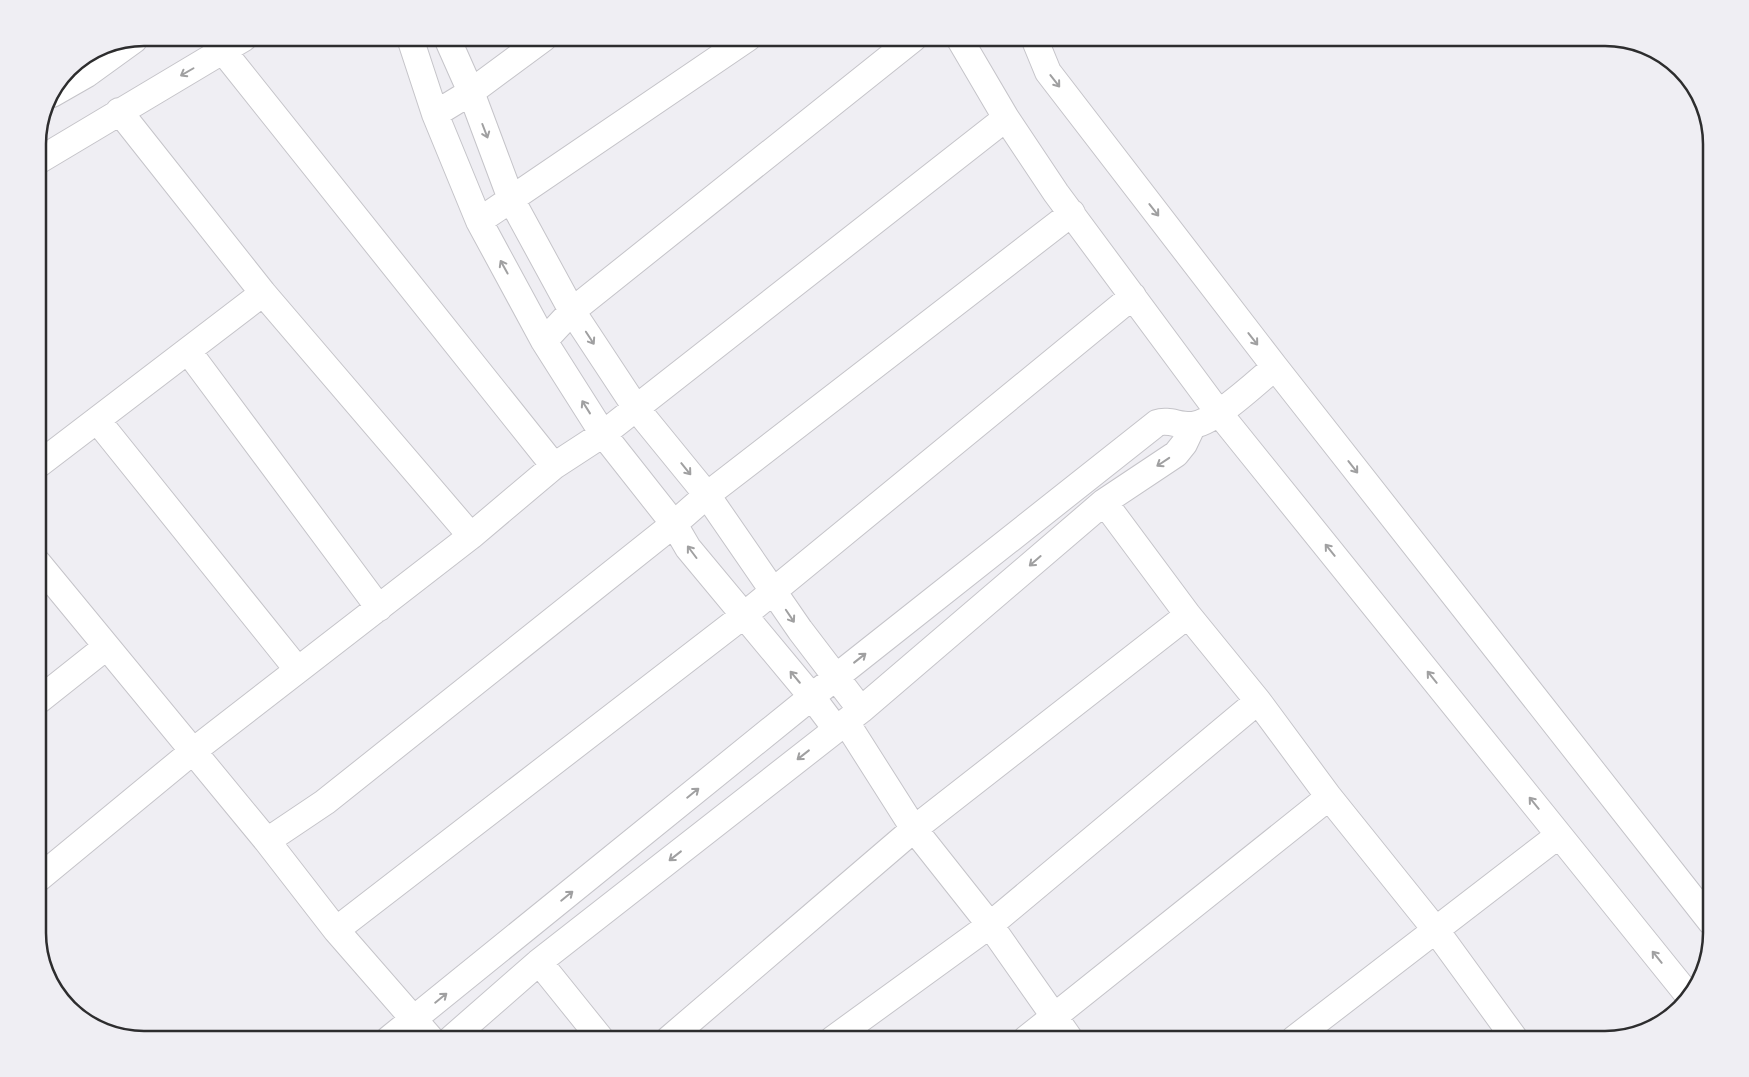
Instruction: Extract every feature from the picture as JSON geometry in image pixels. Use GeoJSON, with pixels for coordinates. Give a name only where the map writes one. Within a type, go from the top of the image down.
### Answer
{"type":"FeatureCollection","features":[{"type":"Feature","properties":{"kind":"street"},"geometry":{"type":"LineString","coordinates":[[46,155],[230,46]]}},
{"type":"Feature","properties":{"kind":"street"},"geometry":{"type":"LineString","coordinates":[[235,46],[554,466]]}},
{"type":"Feature","properties":{"kind":"street"},"geometry":{"type":"LineString","coordinates":[[413,46],[435,114],[479,222],[544,340],[603,434],[674,524],[688,548],[812,697],[848,720]]}},
{"type":"Feature","properties":{"kind":"street"},"geometry":{"type":"LineString","coordinates":[[451,46],[471,92],[511,199],[572,311],[636,408],[707,496],[836,677],[848,720],[914,829],[990,925],[1064,1031]]}},
{"type":"Feature","properties":{"kind":"street"},"geometry":{"type":"LineString","coordinates":[[435,114],[471,92],[533,46]]}},
{"type":"Feature","properties":{"kind":"street"},"geometry":{"type":"LineString","coordinates":[[479,222],[736,46]]}},
{"type":"Feature","properties":{"kind":"street"},"geometry":{"type":"LineString","coordinates":[[544,340],[572,311],[904,46]]}},
{"type":"Feature","properties":{"kind":"street"},"geometry":{"type":"LineString","coordinates":[[964,46],[1006,118],[1072,213],[1219,413],[1684,990]]}},
{"type":"Feature","properties":{"kind":"street"},"geometry":{"type":"LineString","coordinates":[[1037,46],[1048,72],[1275,367],[1703,911]]}},
{"type":"Feature","properties":{"kind":"street"},"geometry":{"type":"LineString","coordinates":[[66,86],[87,74],[122,49]]}},
{"type":"Feature","properties":{"kind":"street"},"geometry":{"type":"LineString","coordinates":[[118,111],[263,293],[470,536]]}},
{"type":"Feature","properties":{"kind":"street"},"geometry":{"type":"LineString","coordinates":[[46,872],[192,752],[470,536],[554,466],[603,434],[1006,118]]}},
{"type":"Feature","properties":{"kind":"street"},"geometry":{"type":"LineString","coordinates":[[267,841],[325,802],[707,496],[1072,213]]}},
{"type":"Feature","properties":{"kind":"street"},"geometry":{"type":"LineString","coordinates":[[46,459],[263,293]]}},
{"type":"Feature","properties":{"kind":"street"},"geometry":{"type":"LineString","coordinates":[[336,930],[743,616],[1133,296]]}},
{"type":"Feature","properties":{"kind":"street"},"geometry":{"type":"LineString","coordinates":[[188,351],[378,608]]}},
{"type":"Feature","properties":{"kind":"street"},"geometry":{"type":"LineString","coordinates":[[400,1031],[836,677],[1157,423],[1193,425],[1219,413],[1275,367]]}},
{"type":"Feature","properties":{"kind":"street"},"geometry":{"type":"LineString","coordinates":[[96,420],[297,669]]}},
{"type":"Feature","properties":{"kind":"street"},"geometry":{"type":"LineString","coordinates":[[461,1031],[539,962],[848,720],[1104,502],[1176,454],[1184,444],[1193,425]]}},
{"type":"Feature","properties":{"kind":"street"},"geometry":{"type":"LineString","coordinates":[[1104,502],[1188,616],[1258,701],[1329,797],[1435,929],[1507,1031]]}},
{"type":"Feature","properties":{"kind":"street"},"geometry":{"type":"LineString","coordinates":[[46,573],[267,841],[336,930],[423,1031]]}},
{"type":"Feature","properties":{"kind":"street"},"geometry":{"type":"LineString","coordinates":[[680,1031],[914,829],[1188,616]]}},
{"type":"Feature","properties":{"kind":"street"},"geometry":{"type":"LineString","coordinates":[[46,695],[106,647]]}},
{"type":"Feature","properties":{"kind":"street"},"geometry":{"type":"LineString","coordinates":[[845,1031],[990,925],[1258,701]]}},
{"type":"Feature","properties":{"kind":"street"},"geometry":{"type":"LineString","coordinates":[[1038,1031],[1329,797]]}},
{"type":"Feature","properties":{"kind":"street"},"geometry":{"type":"LineString","coordinates":[[1305,1031],[1559,835]]}},
{"type":"Feature","properties":{"kind":"street"},"geometry":{"type":"LineString","coordinates":[[539,962],[594,1031]]}}]}
